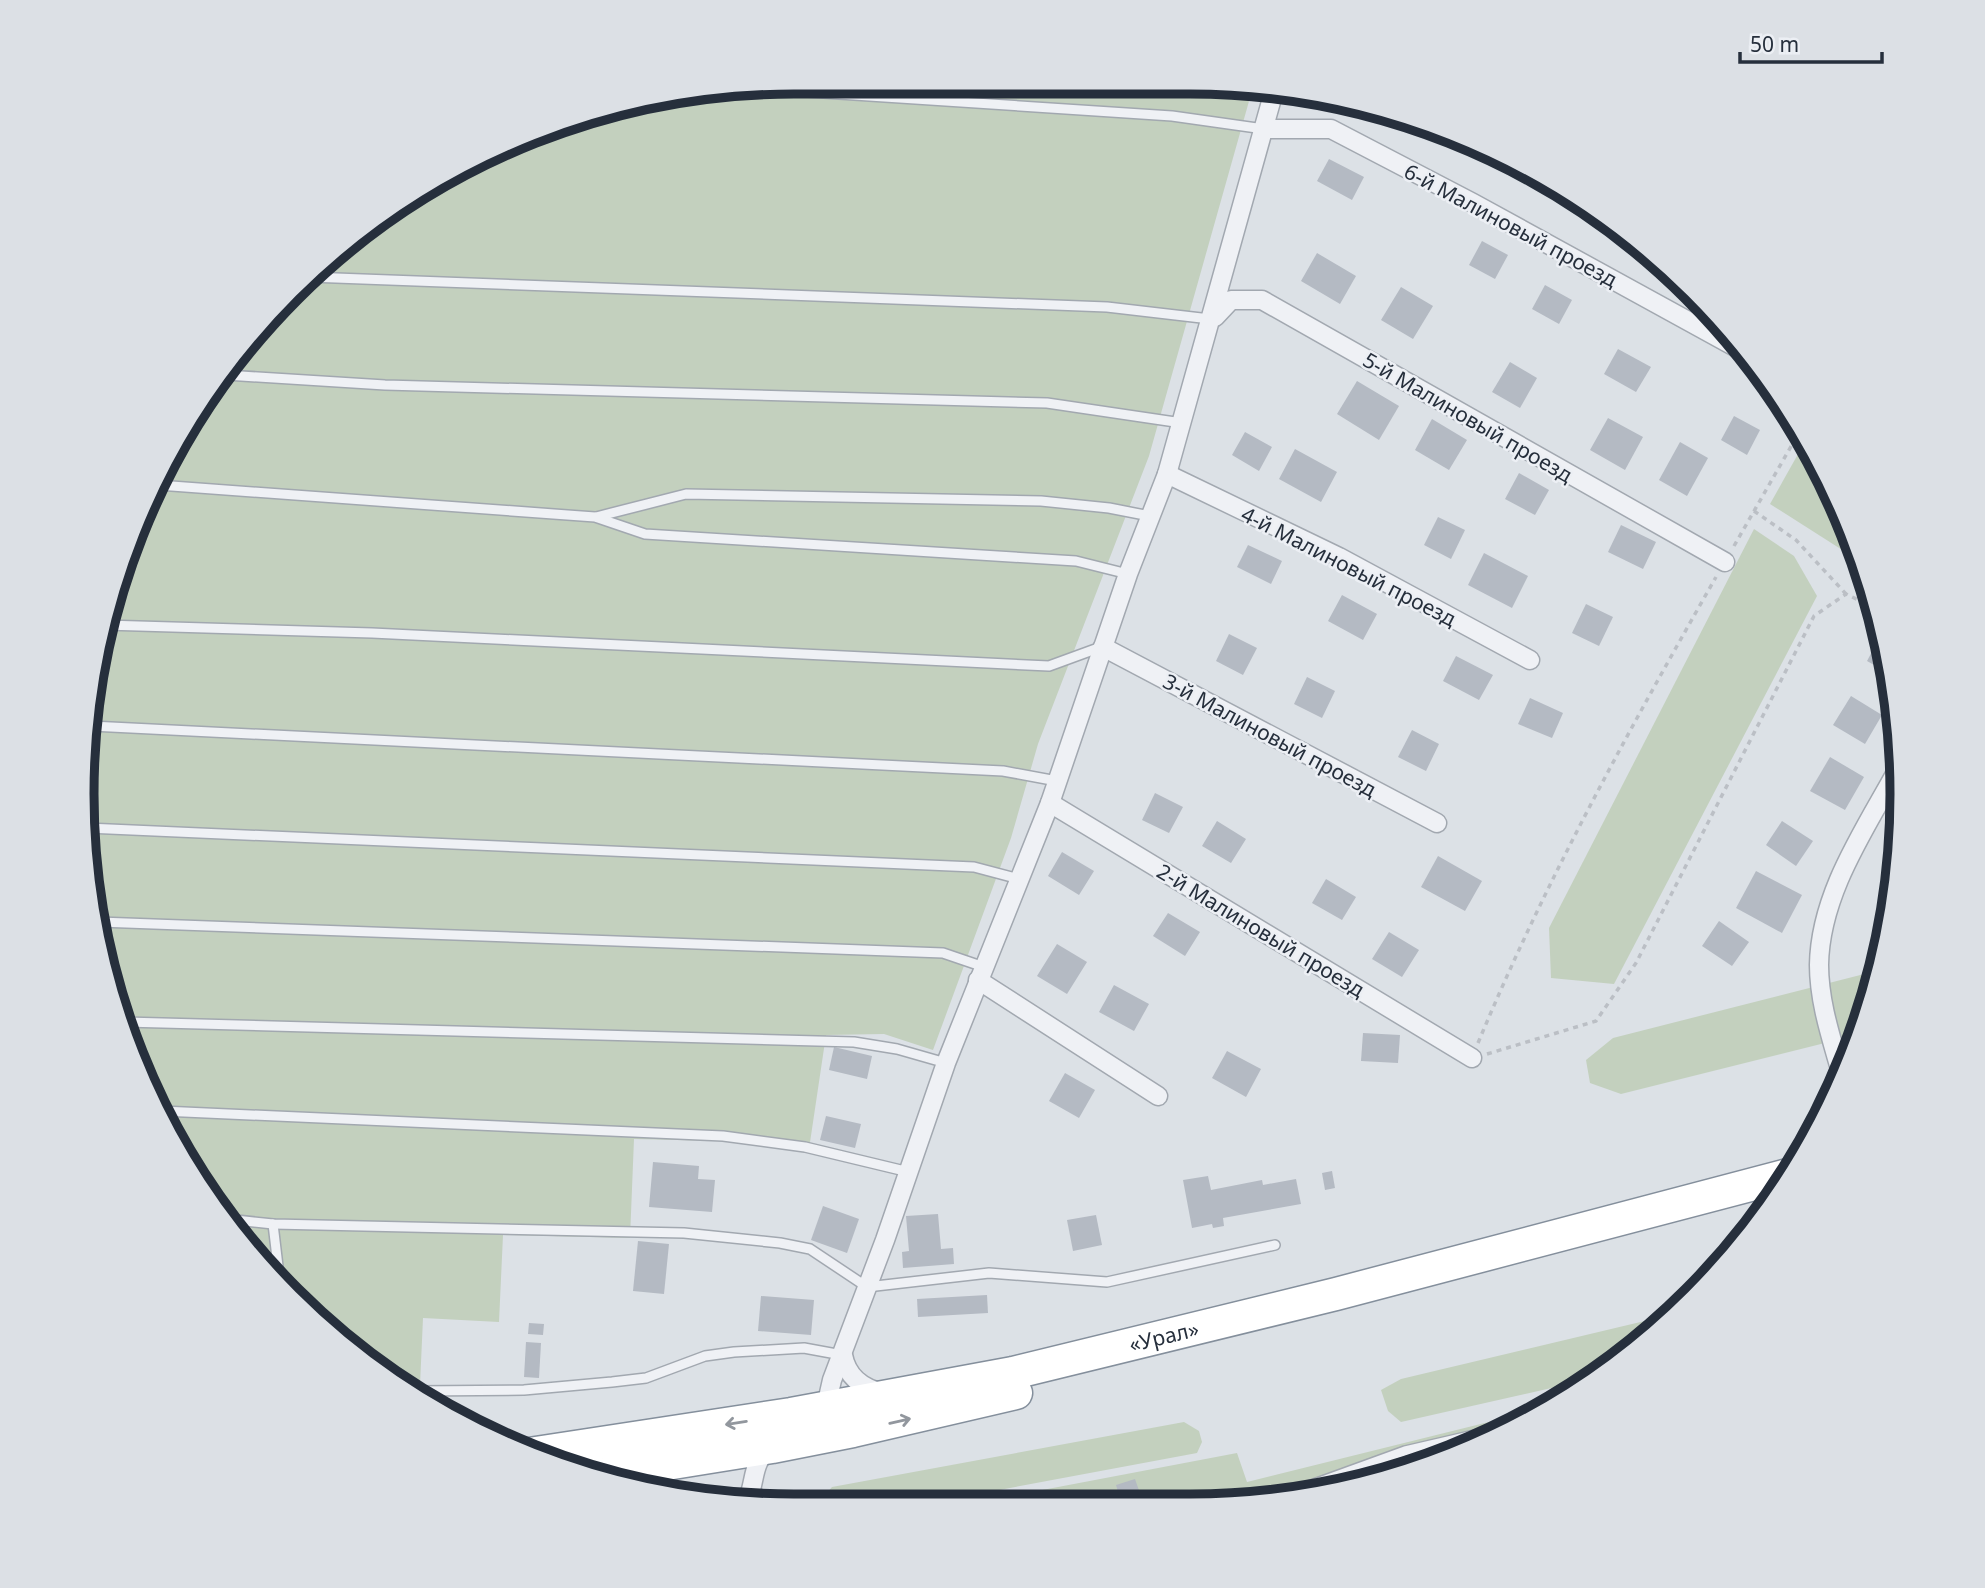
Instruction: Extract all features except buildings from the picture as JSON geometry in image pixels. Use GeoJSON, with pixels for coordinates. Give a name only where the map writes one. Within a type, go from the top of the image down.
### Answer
{"type":"FeatureCollection","features":[{"type":"Feature","properties":{"kind":"highway","name":"«Урал»"},"geometry":{"type":"LineString","coordinates":[[620,1472],[772,1447],[830,1421],[901,1395],[1133,1345],[1776,1178]]}},
{"type":"Feature","properties":{"kind":"highway","name":"«Урал»"},"geometry":{"type":"LineString","coordinates":[[553,1450],[782,1415],[830,1421],[1100,1373],[1759,1203]]}},
{"type":"Feature","properties":{"kind":"street"},"geometry":{"type":"LineString","coordinates":[[830,1421],[827,1397],[946,1063],[1050,803],[1128,573],[1167,474],[1273,99]]}},
{"type":"Feature","properties":{"kind":"street","name":"6-й Малиновый проезд"},"geometry":{"type":"LineString","coordinates":[[1264,129],[1331,129],[1723,340]]}},
{"type":"Feature","properties":{"kind":"street","name":"5-й Малиновый проезд"},"geometry":{"type":"LineString","coordinates":[[1212,319],[1231,300],[1262,300],[1724,562]]}},
{"type":"Feature","properties":{"kind":"street","name":"4-й Малиновый проезд"},"geometry":{"type":"LineString","coordinates":[[1167,474],[1339,557],[1530,660]]}},
{"type":"Feature","properties":{"kind":"street","name":"3-й Малиновый проезд"},"geometry":{"type":"LineString","coordinates":[[1103,647],[1437,823]]}},
{"type":"Feature","properties":{"kind":"street"},"geometry":{"type":"LineString","coordinates":[[1838,1060],[1821,992],[1821,937],[1832,896],[1890,784]]}},
{"type":"Feature","properties":{"kind":"street","name":"2-й Малиновый проезд"},"geometry":{"type":"LineString","coordinates":[[1050,803],[1472,1058]]}},
{"type":"Feature","properties":{"kind":"street"},"geometry":{"type":"LineString","coordinates":[[981,974],[1157,1096]]}},
{"type":"Feature","properties":{"kind":"street"},"geometry":{"type":"LineString","coordinates":[[840,1361],[858,1382],[875,1391],[901,1395]]}},
{"type":"Feature","properties":{"kind":"street"},"geometry":{"type":"LineString","coordinates":[[782,1415],[814,1397],[840,1361]]}},
{"type":"Feature","properties":{"kind":"street"},"geometry":{"type":"LineString","coordinates":[[750,1492],[758,1460],[772,1447]]}},
{"type":"Feature","properties":{"kind":"street"},"geometry":{"type":"LineString","coordinates":[[720,1456],[742,1459],[750,1467],[753,1480]]}},
{"type":"Feature","properties":{"kind":"lane"},"geometry":{"type":"LineString","coordinates":[[826,94],[1172,116],[1264,129]]}},
{"type":"Feature","properties":{"kind":"lane"},"geometry":{"type":"LineString","coordinates":[[323,278],[1107,307],[1212,319]]}},
{"type":"Feature","properties":{"kind":"lane"},"geometry":{"type":"LineString","coordinates":[[234,375],[385,386],[1047,404],[1182,423]]}},
{"type":"Feature","properties":{"kind":"lane"},"geometry":{"type":"LineString","coordinates":[[167,486],[595,517],[645,534],[1076,561],[1128,573]]}},
{"type":"Feature","properties":{"kind":"lane"},"geometry":{"type":"LineString","coordinates":[[595,517],[685,494],[1041,501],[1109,508],[1150,516]]}},
{"type":"Feature","properties":{"kind":"lane"},"geometry":{"type":"LineString","coordinates":[[115,625],[372,633],[1049,666],[1103,647]]}},
{"type":"Feature","properties":{"kind":"lane"},"geometry":{"type":"LineString","coordinates":[[98,726],[1003,771],[1057,781]]}},
{"type":"Feature","properties":{"kind":"lane"},"geometry":{"type":"LineString","coordinates":[[95,828],[974,867],[1019,879]]}},
{"type":"Feature","properties":{"kind":"lane"},"geometry":{"type":"LineString","coordinates":[[107,922],[943,953],[981,974]]}},
{"type":"Feature","properties":{"kind":"lane"},"geometry":{"type":"LineString","coordinates":[[133,1022],[854,1042],[897,1049],[946,1063]]}},
{"type":"Feature","properties":{"kind":"lane"},"geometry":{"type":"LineString","coordinates":[[171,1111],[723,1136],[805,1147],[909,1172]]}},
{"type":"Feature","properties":{"kind":"lane"},"geometry":{"type":"LineString","coordinates":[[239,1220],[273,1224],[684,1233],[780,1243],[810,1249],[867,1287],[989,1273],[1107,1282],[1275,1245]]}},
{"type":"Feature","properties":{"kind":"lane"},"geometry":{"type":"LineString","coordinates":[[273,1224],[278,1266]]}},
{"type":"Feature","properties":{"kind":"lane"},"geometry":{"type":"LineString","coordinates":[[429,1391],[524,1390],[635,1380],[705,1356],[734,1352],[804,1348],[840,1361]]}},
{"type":"Feature","properties":{"kind":"lane"},"geometry":{"type":"LineString","coordinates":[[1323,1481],[1405,1451],[1465,1437]]}},
{"type":"Feature","properties":{"kind":"path"},"geometry":{"type":"LineString","coordinates":[[1472,1058],[1507,974],[1635,720],[1795,440]]}},
{"type":"Feature","properties":{"kind":"path"},"geometry":{"type":"LineString","coordinates":[[1754,511],[1796,540],[1846,594],[1864,603]]}},
{"type":"Feature","properties":{"kind":"path"},"geometry":{"type":"LineString","coordinates":[[1472,1058],[1596,1021],[1636,963],[1814,615],[1846,594]]}},
{"type":"Feature","properties":{"kind":"green space"},"geometry":{"type":"Polygon","coordinates":[[[794,94],[1191,94],[1250,97],[1149,456],[1038,744],[1011,838],[933,1050],[884,1034],[826,1035],[809,1149],[720,1141],[634,1139],[630,1238],[503,1235],[499,1322],[423,1318],[420,1385],[368,1349],[299,1289],[239,1220],[212,1183],[188,1144],[148,1062],[118,975],[108,930],[100,885],[94,794],[100,703],[108,658],[118,613],[148,526],[188,444],[212,405],[239,368],[299,299],[368,239],[405,212],[444,188],[526,148],[613,118],[703,100],[794,94]]]}},
{"type":"Feature","properties":{"kind":"green space"},"geometry":{"type":"Polygon","coordinates":[[[1800,450],[1847,553],[1770,504],[1800,450]]]}},
{"type":"Feature","properties":{"kind":"green space"},"geometry":{"type":"Polygon","coordinates":[[[1754,529],[1794,556],[1817,596],[1614,984],[1551,978],[1549,928],[1754,529]]]}},
{"type":"Feature","properties":{"kind":"green space"},"geometry":{"type":"Polygon","coordinates":[[[1867,973],[1846,1038],[1621,1094],[1590,1083],[1586,1060],[1613,1038],[1867,973]]]}},
{"type":"Feature","properties":{"kind":"green space"},"geometry":{"type":"Polygon","coordinates":[[[1653,1319],[1617,1349],[1566,1385],[1401,1422],[1388,1411],[1381,1390],[1401,1379],[1653,1319]]]}},
{"type":"Feature","properties":{"kind":"green space"},"geometry":{"type":"Polygon","coordinates":[[[1507,1417],[1459,1440],[1372,1470],[1282,1488],[1191,1494],[1021,1494],[1237,1453],[1247,1482],[1507,1417]]]}},
{"type":"Feature","properties":{"kind":"green space"},"geometry":{"type":"Polygon","coordinates":[[[1184,1422],[1199,1431],[1202,1442],[1197,1453],[978,1494],[826,1494],[832,1487],[1184,1422]]]}}]}
